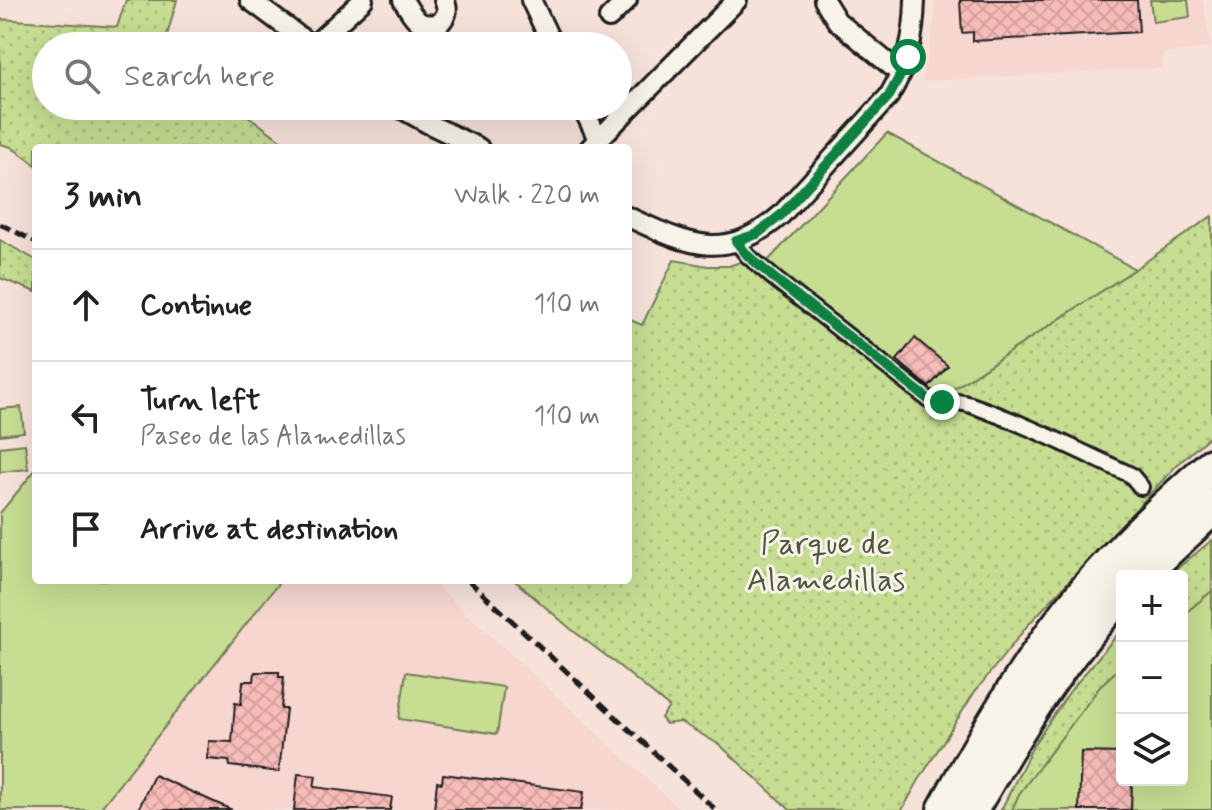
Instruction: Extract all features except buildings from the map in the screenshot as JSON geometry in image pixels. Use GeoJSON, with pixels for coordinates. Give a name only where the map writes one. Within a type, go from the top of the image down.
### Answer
{"type":"FeatureCollection","features":[{"type":"Feature","properties":{"kind":"highway"},"geometry":{"type":"LineString","coordinates":[[945,810],[991,726],[1047,641],[1114,560],[1212,466]]}},
{"type":"Feature","properties":{"kind":"highway"},"geometry":{"type":"LineString","coordinates":[[1145,570],[1212,507]]}},
{"type":"Feature","properties":{"kind":"highway"},"geometry":{"type":"LineString","coordinates":[[970,810],[1052,678],[1081,638],[1114,602]]}},
{"type":"Feature","properties":{"kind":"highway"},"geometry":{"type":"LineString","coordinates":[[987,810],[1017,751],[1114,602]]}},
{"type":"Feature","properties":{"kind":"highway"},"geometry":{"type":"LineString","coordinates":[[922,810],[989,704],[1015,670],[1047,641]]}},
{"type":"Feature","properties":{"kind":"street"},"geometry":{"type":"LineString","coordinates":[[250,0],[293,32]]}},
{"type":"Feature","properties":{"kind":"street"},"geometry":{"type":"LineString","coordinates":[[328,32],[363,0]]}},
{"type":"Feature","properties":{"kind":"street"},"geometry":{"type":"LineString","coordinates":[[403,0],[417,21],[427,25],[440,23],[445,18],[448,9],[444,0]]}},
{"type":"Feature","properties":{"kind":"street"},"geometry":{"type":"LineString","coordinates":[[531,0],[546,32]]}},
{"type":"Feature","properties":{"kind":"street"},"geometry":{"type":"LineString","coordinates":[[609,18],[627,0]]}},
{"type":"Feature","properties":{"kind":"street"},"geometry":{"type":"LineString","coordinates":[[632,106],[737,0]]}},
{"type":"Feature","properties":{"kind":"street"},"geometry":{"type":"LineString","coordinates":[[824,0],[837,21],[901,74]]}},
{"type":"Feature","properties":{"kind":"street"},"geometry":{"type":"LineString","coordinates":[[632,219],[675,238],[713,245],[757,234],[781,215],[889,96],[908,57],[915,0]]}},
{"type":"Feature","properties":{"kind":"street"},"geometry":{"type":"LineString","coordinates":[[422,120],[471,144]]}},
{"type":"Feature","properties":{"kind":"street"},"geometry":{"type":"LineString","coordinates":[[586,120],[594,144],[618,120]]}},
{"type":"Feature","properties":{"kind":"street"},"geometry":{"type":"LineString","coordinates":[[736,241],[775,279],[928,399],[967,403],[1040,433],[1131,475],[1141,487]]}},
{"type":"Feature","properties":{"kind":"shaded area"},"geometry":{"type":"Polygon","coordinates":[[[934,0],[1203,0],[1211,47],[1162,54],[1162,68],[922,81],[935,14],[934,0]]]}},
{"type":"Feature","properties":{"kind":"shaded area"},"geometry":{"type":"Polygon","coordinates":[[[278,584],[434,584],[681,810],[99,810],[278,584]]]}},
{"type":"Feature","properties":{"kind":"green space"},"geometry":{"type":"Polygon","coordinates":[[[126,0],[177,0],[168,32],[32,32],[32,120],[254,120],[286,144],[32,144],[32,162],[11,147],[0,144],[0,19],[117,27],[126,0]]]}},
{"type":"Feature","properties":{"kind":"green space"},"geometry":{"type":"Polygon","coordinates":[[[1150,0],[1188,0],[1190,17],[1153,22],[1150,0]]]}},
{"type":"Feature","properties":{"kind":"green space"},"geometry":{"type":"Polygon","coordinates":[[[887,133],[1135,269],[941,397],[767,262],[887,133]]]}},
{"type":"Feature","properties":{"kind":"green space","name":"Parque de Alamedillas"},"geometry":{"type":"Polygon","coordinates":[[[1212,216],[1212,434],[1176,466],[1028,625],[974,693],[902,810],[790,810],[720,745],[680,722],[666,724],[661,718],[669,707],[519,584],[632,584],[632,321],[642,325],[674,260],[729,266],[760,255],[941,397],[1212,216]]]}},
{"type":"Feature","properties":{"kind":"green space"},"geometry":{"type":"Polygon","coordinates":[[[0,240],[32,258],[32,290],[0,278],[0,240]]]}},
{"type":"Feature","properties":{"kind":"green space"},"geometry":{"type":"Polygon","coordinates":[[[21,407],[24,432],[0,435],[0,409],[21,407]]]}},
{"type":"Feature","properties":{"kind":"green space"},"geometry":{"type":"Polygon","coordinates":[[[25,444],[28,469],[0,472],[0,447],[25,444]]]}},
{"type":"Feature","properties":{"kind":"green space"},"geometry":{"type":"Polygon","coordinates":[[[32,474],[32,584],[278,584],[99,810],[0,810],[0,513],[32,474]]]}},
{"type":"Feature","properties":{"kind":"green space"},"geometry":{"type":"Polygon","coordinates":[[[1212,540],[1212,810],[1001,810],[1034,744],[1070,691],[1116,636],[1116,786],[1188,786],[1188,570],[1175,570],[1212,540]]]}},
{"type":"Feature","properties":{"kind":"green space"},"geometry":{"type":"Polygon","coordinates":[[[1212,591],[1212,810],[1012,810],[1019,794],[1102,684],[1116,671],[1116,786],[1188,786],[1188,611],[1212,591]]]}},
{"type":"Feature","properties":{"kind":"green space"},"geometry":{"type":"Polygon","coordinates":[[[406,672],[504,687],[497,734],[399,719],[406,672]]]}},
{"type":"Feature","properties":{"kind":"railway"},"geometry":{"type":"LineString","coordinates":[[0,224],[32,240]]}},
{"type":"Feature","properties":{"kind":"railway"},"geometry":{"type":"LineString","coordinates":[[472,584],[716,810]]}},
{"type":"Feature","properties":{"kind":"route"},"geometry":{"type":"LineString","coordinates":[[908,57],[889,96],[781,215],[757,234],[736,241],[775,279],[928,399],[942,402]]}}]}
